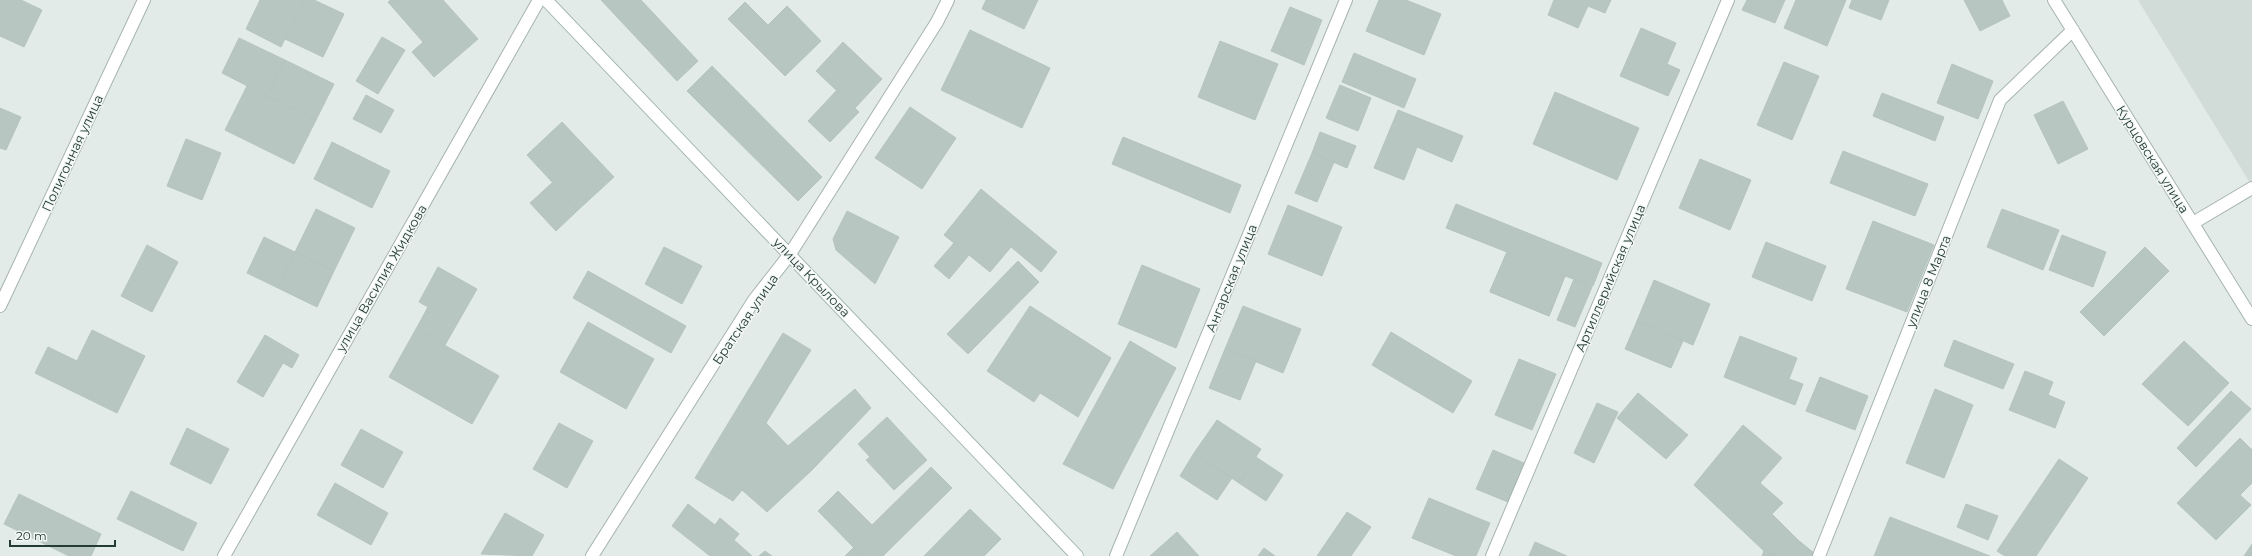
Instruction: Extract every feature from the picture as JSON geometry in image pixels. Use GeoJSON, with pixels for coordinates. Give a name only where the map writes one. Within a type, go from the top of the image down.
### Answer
{"type":"FeatureCollection","features":[{"type":"Feature","properties":{"kind":"street","name":"Полигонная улица"},"geometry":{"type":"LineString","coordinates":[[0,306],[144,0]]}},
{"type":"Feature","properties":{"kind":"street","name":"улица Василия Жидкова"},"geometry":{"type":"LineString","coordinates":[[224,556],[539,0]]}},
{"type":"Feature","properties":{"kind":"street","name":"улица Крылова"},"geometry":{"type":"LineString","coordinates":[[546,0],[1077,556]]}},
{"type":"Feature","properties":{"kind":"street","name":"Братская улица"},"geometry":{"type":"LineString","coordinates":[[592,556],[754,300],[790,254],[937,22],[948,0]]}},
{"type":"Feature","properties":{"kind":"street","name":"Ангарская улица"},"geometry":{"type":"LineString","coordinates":[[1116,556],[1346,0]]}},
{"type":"Feature","properties":{"kind":"street","name":"Артиллерийская улица"},"geometry":{"type":"LineString","coordinates":[[1492,556],[1728,0]]}},
{"type":"Feature","properties":{"kind":"street","name":"Курцовская улица"},"geometry":{"type":"LineString","coordinates":[[2054,0],[2252,319]]}},
{"type":"Feature","properties":{"kind":"street","name":"улица 8 Марта"},"geometry":{"type":"LineString","coordinates":[[1819,556],[2000,100],[2073,30]]}},
{"type":"Feature","properties":{"kind":"street"},"geometry":{"type":"LineString","coordinates":[[2193,223],[2252,188]]}},
{"type":"Feature","properties":{"kind":"shaded area"},"geometry":{"type":"Polygon","coordinates":[[[2138,0],[2252,0],[2252,186],[2138,0]]]}},
{"type":"Feature","properties":{"kind":"building"},"geometry":{"type":"Polygon","coordinates":[[[0,0],[21,0],[42,10],[24,47],[0,36],[0,0]]]}},
{"type":"Feature","properties":{"kind":"building"},"geometry":{"type":"Polygon","coordinates":[[[260,0],[304,0],[281,47],[246,29],[260,0]]]}},
{"type":"Feature","properties":{"kind":"building"},"geometry":{"type":"Polygon","coordinates":[[[304,0],[314,0],[344,14],[323,57],[285,39],[304,0]]]}},
{"type":"Feature","properties":{"kind":"building"},"geometry":{"type":"Polygon","coordinates":[[[391,0],[443,0],[478,39],[434,77],[412,52],[423,42],[388,2],[391,0]]]}},
{"type":"Feature","properties":{"kind":"building"},"geometry":{"type":"Polygon","coordinates":[[[601,0],[641,0],[698,61],[677,81],[601,0]]]}},
{"type":"Feature","properties":{"kind":"building"},"geometry":{"type":"Polygon","coordinates":[[[986,0],[1038,0],[1024,29],[982,9],[986,0]]]}},
{"type":"Feature","properties":{"kind":"building"},"geometry":{"type":"Polygon","coordinates":[[[1379,0],[1406,0],[1441,14],[1424,55],[1366,31],[1379,0]]]}},
{"type":"Feature","properties":{"kind":"building"},"geometry":{"type":"Polygon","coordinates":[[[1554,0],[1611,0],[1605,13],[1588,6],[1578,28],[1548,15],[1554,0]]]}},
{"type":"Feature","properties":{"kind":"building"},"geometry":{"type":"Polygon","coordinates":[[[1747,0],[1785,0],[1775,23],[1742,10],[1747,0]]]}},
{"type":"Feature","properties":{"kind":"building"},"geometry":{"type":"Polygon","coordinates":[[[1796,0],[1846,0],[1827,46],[1784,28],[1796,0]]]}},
{"type":"Feature","properties":{"kind":"building"},"geometry":{"type":"Polygon","coordinates":[[[1852,0],[1889,0],[1881,20],[1849,8],[1852,0]]]}},
{"type":"Feature","properties":{"kind":"building"},"geometry":{"type":"Polygon","coordinates":[[[1964,0],[2002,0],[2010,16],[1980,31],[1964,0]]]}},
{"type":"Feature","properties":{"kind":"building"},"geometry":{"type":"Polygon","coordinates":[[[745,2],[768,25],[787,6],[821,41],[785,76],[728,19],[745,2]]]}},
{"type":"Feature","properties":{"kind":"building"},"geometry":{"type":"Polygon","coordinates":[[[1290,7],[1322,20],[1304,65],[1271,51],[1290,7]]]}},
{"type":"Feature","properties":{"kind":"building"},"geometry":{"type":"Polygon","coordinates":[[[1641,28],[1676,43],[1667,64],[1680,70],[1668,96],[1620,76],[1641,28]]]}},
{"type":"Feature","properties":{"kind":"building"},"geometry":{"type":"Polygon","coordinates":[[[970,30],[1050,68],[1022,128],[941,90],[970,30]]]}},
{"type":"Feature","properties":{"kind":"building"},"geometry":{"type":"Polygon","coordinates":[[[382,37],[405,50],[378,94],[356,81],[382,37]]]}},
{"type":"Feature","properties":{"kind":"building"},"geometry":{"type":"Polygon","coordinates":[[[239,38],[285,60],[267,96],[222,73],[239,38]]]}},
{"type":"Feature","properties":{"kind":"building"},"geometry":{"type":"Polygon","coordinates":[[[1220,41],[1278,64],[1255,120],[1198,97],[1220,41]]]}},
{"type":"Feature","properties":{"kind":"building"},"geometry":{"type":"Polygon","coordinates":[[[843,42],[882,79],[855,108],[816,71],[843,42]]]}},
{"type":"Feature","properties":{"kind":"building"},"geometry":{"type":"Polygon","coordinates":[[[1354,53],[1416,79],[1404,108],[1342,82],[1354,53]]]}},
{"type":"Feature","properties":{"kind":"building"},"geometry":{"type":"Polygon","coordinates":[[[285,60],[334,84],[316,120],[267,96],[285,60]]]}},
{"type":"Feature","properties":{"kind":"building"},"geometry":{"type":"Polygon","coordinates":[[[1784,62],[1819,76],[1792,140],[1757,125],[1784,62]]]}},
{"type":"Feature","properties":{"kind":"building"},"geometry":{"type":"Polygon","coordinates":[[[1952,64],[1993,81],[1978,119],[1937,103],[1952,64]]]}},
{"type":"Feature","properties":{"kind":"building"},"geometry":{"type":"Polygon","coordinates":[[[712,66],[822,177],[798,201],[687,91],[712,66]]]}},
{"type":"Feature","properties":{"kind":"building"},"geometry":{"type":"Polygon","coordinates":[[[1340,85],[1371,98],[1358,131],[1326,118],[1340,85]]]}},
{"type":"Feature","properties":{"kind":"building"},"geometry":{"type":"Polygon","coordinates":[[[247,86],[316,120],[294,164],[225,130],[247,86]]]}},
{"type":"Feature","properties":{"kind":"building"},"geometry":{"type":"Polygon","coordinates":[[[837,90],[859,112],[830,142],[808,121],[837,90]]]}},
{"type":"Feature","properties":{"kind":"building"},"geometry":{"type":"Polygon","coordinates":[[[1555,92],[1639,128],[1617,180],[1533,144],[1555,92]]]}},
{"type":"Feature","properties":{"kind":"building"},"geometry":{"type":"Polygon","coordinates":[[[1882,93],[1944,117],[1935,141],[1873,116],[1882,93]]]}},
{"type":"Feature","properties":{"kind":"building"},"geometry":{"type":"Polygon","coordinates":[[[366,95],[394,110],[381,133],[353,119],[366,95]]]}},
{"type":"Feature","properties":{"kind":"building"},"geometry":{"type":"Polygon","coordinates":[[[2063,101],[2088,149],[2058,164],[2034,115],[2063,101]]]}},
{"type":"Feature","properties":{"kind":"building"},"geometry":{"type":"Polygon","coordinates":[[[910,107],[956,138],[922,189],[875,158],[910,107]]]}},
{"type":"Feature","properties":{"kind":"building"},"geometry":{"type":"Polygon","coordinates":[[[0,108],[21,117],[6,150],[0,148],[0,108]]]}},
{"type":"Feature","properties":{"kind":"building"},"geometry":{"type":"Polygon","coordinates":[[[1398,110],[1463,136],[1452,162],[1417,147],[1404,180],[1374,168],[1398,110]]]}},
{"type":"Feature","properties":{"kind":"building"},"geometry":{"type":"Polygon","coordinates":[[[562,122],[614,177],[578,210],[527,155],[562,122]]]}},
{"type":"Feature","properties":{"kind":"building"},"geometry":{"type":"Polygon","coordinates":[[[1320,132],[1356,146],[1347,168],[1312,153],[1320,132]]]}},
{"type":"Feature","properties":{"kind":"building"},"geometry":{"type":"Polygon","coordinates":[[[1123,137],[1241,185],[1230,213],[1112,164],[1123,137]]]}},
{"type":"Feature","properties":{"kind":"building"},"geometry":{"type":"Polygon","coordinates":[[[186,139],[221,153],[202,200],[167,186],[186,139]]]}},
{"type":"Feature","properties":{"kind":"building"},"geometry":{"type":"Polygon","coordinates":[[[332,142],[390,171],[372,208],[314,179],[332,142]]]}},
{"type":"Feature","properties":{"kind":"building"},"geometry":{"type":"Polygon","coordinates":[[[1843,151],[1928,184],[1915,216],[1830,183],[1843,151]]]}},
{"type":"Feature","properties":{"kind":"building"},"geometry":{"type":"Polygon","coordinates":[[[1312,153],[1334,162],[1317,202],[1295,193],[1312,153]]]}},
{"type":"Feature","properties":{"kind":"building"},"geometry":{"type":"Polygon","coordinates":[[[1700,159],[1751,180],[1730,230],[1679,208],[1700,159]]]}},
{"type":"Feature","properties":{"kind":"building"},"geometry":{"type":"Polygon","coordinates":[[[553,182],[578,210],[556,231],[530,203],[553,182]]]}},
{"type":"Feature","properties":{"kind":"building"},"geometry":{"type":"Polygon","coordinates":[[[981,189],[1057,252],[1041,272],[1011,247],[990,272],[969,255],[949,279],[934,266],[954,243],[944,235],[981,189]]]}},
{"type":"Feature","properties":{"kind":"building"},"geometry":{"type":"Polygon","coordinates":[[[1456,204],[1602,263],[1593,286],[1565,276],[1549,316],[1490,292],[1507,252],[1446,228],[1456,204]]]}},
{"type":"Feature","properties":{"kind":"building"},"geometry":{"type":"Polygon","coordinates":[[[1288,205],[1342,227],[1322,276],[1268,254],[1288,205]]]}},
{"type":"Feature","properties":{"kind":"building"},"geometry":{"type":"Polygon","coordinates":[[[316,209],[355,228],[334,271],[295,252],[316,209]]]}},
{"type":"Feature","properties":{"kind":"building"},"geometry":{"type":"Polygon","coordinates":[[[2002,209],[2059,230],[2043,270],[1987,247],[2002,209]]]}},
{"type":"Feature","properties":{"kind":"building"},"geometry":{"type":"Polygon","coordinates":[[[847,211],[899,237],[875,284],[836,250],[833,239],[847,211]]]}},
{"type":"Feature","properties":{"kind":"building"},"geometry":{"type":"Polygon","coordinates":[[[1873,221],[1934,245],[1907,312],[1846,289],[1873,221]]]}},
{"type":"Feature","properties":{"kind":"building"},"geometry":{"type":"Polygon","coordinates":[[[2062,235],[2106,252],[2093,287],[2049,270],[2062,235]]]}},
{"type":"Feature","properties":{"kind":"building"},"geometry":{"type":"Polygon","coordinates":[[[264,237],[295,252],[278,288],[247,273],[264,237]]]}},
{"type":"Feature","properties":{"kind":"building"},"geometry":{"type":"Polygon","coordinates":[[[1766,242],[1826,266],[1812,301],[1752,277],[1766,242]]]}},
{"type":"Feature","properties":{"kind":"building"},"geometry":{"type":"Polygon","coordinates":[[[147,245],[178,262],[152,312],[121,296],[147,245]]]}},
{"type":"Feature","properties":{"kind":"building"},"geometry":{"type":"Polygon","coordinates":[[[664,247],[702,266],[682,304],[645,284],[664,247]]]}},
{"type":"Feature","properties":{"kind":"building"},"geometry":{"type":"Polygon","coordinates":[[[2145,247],[2169,271],[2104,336],[2080,312],[2145,247]]]}},
{"type":"Feature","properties":{"kind":"building"},"geometry":{"type":"Polygon","coordinates":[[[295,252],[334,271],[317,307],[278,288],[295,252]]]}},
{"type":"Feature","properties":{"kind":"building"},"geometry":{"type":"Polygon","coordinates":[[[1507,252],[1565,276],[1549,316],[1490,291],[1507,252]]]}},
{"type":"Feature","properties":{"kind":"building"},"geometry":{"type":"Polygon","coordinates":[[[1018,261],[1039,282],[968,354],[947,334],[1018,261]]]}},
{"type":"Feature","properties":{"kind":"building"},"geometry":{"type":"Polygon","coordinates":[[[1142,265],[1200,289],[1176,348],[1118,324],[1142,265]]]}},
{"type":"Feature","properties":{"kind":"building"},"geometry":{"type":"Polygon","coordinates":[[[438,267],[477,289],[445,345],[416,329],[428,307],[419,302],[438,267]]]}},
{"type":"Feature","properties":{"kind":"building"},"geometry":{"type":"Polygon","coordinates":[[[588,271],[686,326],[671,353],[573,298],[588,271]]]}},
{"type":"Feature","properties":{"kind":"building"},"geometry":{"type":"Polygon","coordinates":[[[1574,279],[1592,287],[1575,327],[1557,320],[1574,279]]]}},
{"type":"Feature","properties":{"kind":"building"},"geometry":{"type":"Polygon","coordinates":[[[1654,280],[1710,304],[1693,345],[1637,321],[1654,280]]]}},
{"type":"Feature","properties":{"kind":"building"},"geometry":{"type":"Polygon","coordinates":[[[1030,306],[1111,358],[1078,417],[1040,393],[1034,402],[987,371],[1030,306]]]}},
{"type":"Feature","properties":{"kind":"building"},"geometry":{"type":"Polygon","coordinates":[[[1243,306],[1301,329],[1283,373],[1225,349],[1243,306]]]}},
{"type":"Feature","properties":{"kind":"building"},"geometry":{"type":"Polygon","coordinates":[[[1637,321],[1683,341],[1671,368],[1625,349],[1637,321]]]}},
{"type":"Feature","properties":{"kind":"building"},"geometry":{"type":"Polygon","coordinates":[[[588,322],[654,359],[626,409],[560,372],[588,322]]]}},
{"type":"Feature","properties":{"kind":"building"},"geometry":{"type":"Polygon","coordinates":[[[416,329],[499,376],[472,424],[389,377],[416,329]]]}},
{"type":"Feature","properties":{"kind":"building"},"geometry":{"type":"Polygon","coordinates":[[[92,330],[145,356],[117,413],[35,373],[48,347],[77,361],[92,330]]]}},
{"type":"Feature","properties":{"kind":"building"},"geometry":{"type":"Polygon","coordinates":[[[1391,332],[1472,381],[1453,413],[1372,365],[1391,332]]]}},
{"type":"Feature","properties":{"kind":"building"},"geometry":{"type":"Polygon","coordinates":[[[783,333],[811,350],[766,423],[788,446],[855,389],[871,408],[812,470],[767,512],[742,490],[733,501],[695,478],[783,333]]]}},
{"type":"Feature","properties":{"kind":"building"},"geometry":{"type":"Polygon","coordinates":[[[265,335],[299,355],[292,368],[283,363],[263,397],[237,382],[265,335]]]}},
{"type":"Feature","properties":{"kind":"building"},"geometry":{"type":"Polygon","coordinates":[[[1740,336],[1797,358],[1789,379],[1803,384],[1795,405],[1724,377],[1740,336]]]}},
{"type":"Feature","properties":{"kind":"building"},"geometry":{"type":"Polygon","coordinates":[[[1954,340],[2014,364],[2003,389],[1944,366],[1954,340]]]}},
{"type":"Feature","properties":{"kind":"building"},"geometry":{"type":"Polygon","coordinates":[[[1130,341],[1176,368],[1113,489],[1063,464],[1130,341]]]}},
{"type":"Feature","properties":{"kind":"building"},"geometry":{"type":"Polygon","coordinates":[[[2184,341],[2229,383],[2188,426],[2142,384],[2184,341]]]}},
{"type":"Feature","properties":{"kind":"building"},"geometry":{"type":"Polygon","coordinates":[[[1225,349],[1256,361],[1240,400],[1209,388],[1225,349]]]}},
{"type":"Feature","properties":{"kind":"building"},"geometry":{"type":"Polygon","coordinates":[[[1519,359],[1556,374],[1532,430],[1495,415],[1519,359]]]}},
{"type":"Feature","properties":{"kind":"building"},"geometry":{"type":"Polygon","coordinates":[[[2025,371],[2053,382],[2048,395],[2065,402],[2055,428],[2009,410],[2025,371]]]}},
{"type":"Feature","properties":{"kind":"building"},"geometry":{"type":"Polygon","coordinates":[[[1820,377],[1868,396],[1855,430],[1806,411],[1820,377]]]}},
{"type":"Feature","properties":{"kind":"building"},"geometry":{"type":"Polygon","coordinates":[[[1935,389],[1973,405],[1944,478],[1906,463],[1935,389]]]}},
{"type":"Feature","properties":{"kind":"building"},"geometry":{"type":"Polygon","coordinates":[[[2231,391],[2251,409],[2196,467],[2177,448],[2231,391]]]}},
{"type":"Feature","properties":{"kind":"building"},"geometry":{"type":"Polygon","coordinates":[[[1638,393],[1688,435],[1666,459],[1617,418],[1638,393]]]}},
{"type":"Feature","properties":{"kind":"building"},"geometry":{"type":"Polygon","coordinates":[[[1597,403],[1618,412],[1594,463],[1574,453],[1597,403]]]}},
{"type":"Feature","properties":{"kind":"building"},"geometry":{"type":"Polygon","coordinates":[[[887,417],[927,460],[894,490],[866,460],[870,457],[858,444],[887,417]]]}},
{"type":"Feature","properties":{"kind":"building"},"geometry":{"type":"Polygon","coordinates":[[[1217,420],[1261,449],[1239,483],[1194,453],[1217,420]]]}},
{"type":"Feature","properties":{"kind":"building"},"geometry":{"type":"Polygon","coordinates":[[[559,423],[593,441],[567,488],[533,469],[559,423]]]}},
{"type":"Feature","properties":{"kind":"building"},"geometry":{"type":"Polygon","coordinates":[[[1743,425],[1782,458],[1760,483],[1783,503],[1772,514],[1798,540],[1814,553],[1813,556],[1777,556],[1764,551],[1694,485],[1743,425]]]}},
{"type":"Feature","properties":{"kind":"building"},"geometry":{"type":"Polygon","coordinates":[[[187,428],[229,449],[211,484],[170,464],[187,428]]]}},
{"type":"Feature","properties":{"kind":"building"},"geometry":{"type":"Polygon","coordinates":[[[361,429],[403,452],[383,488],[341,465],[361,429]]]}},
{"type":"Feature","properties":{"kind":"building"},"geometry":{"type":"Polygon","coordinates":[[[2240,438],[2252,450],[2252,483],[2240,495],[2251,505],[2216,540],[2177,503],[2240,438]]]}},
{"type":"Feature","properties":{"kind":"building"},"geometry":{"type":"Polygon","coordinates":[[[1493,450],[1524,463],[1508,502],[1476,489],[1493,450]]]}},
{"type":"Feature","properties":{"kind":"building"},"geometry":{"type":"Polygon","coordinates":[[[1194,453],[1232,478],[1217,500],[1180,476],[1194,453]]]}},
{"type":"Feature","properties":{"kind":"building"},"geometry":{"type":"Polygon","coordinates":[[[1256,457],[1283,475],[1266,501],[1239,483],[1256,457]]]}},
{"type":"Feature","properties":{"kind":"building"},"geometry":{"type":"Polygon","coordinates":[[[2059,459],[2088,478],[2036,556],[2005,556],[1997,551],[2059,459]]]}},
{"type":"Feature","properties":{"kind":"building"},"geometry":{"type":"Polygon","coordinates":[[[931,467],[952,488],[883,556],[862,556],[818,511],[838,491],[872,525],[931,467]]]}},
{"type":"Feature","properties":{"kind":"building"},"geometry":{"type":"Polygon","coordinates":[[[335,483],[388,513],[371,545],[317,515],[335,483]]]}},
{"type":"Feature","properties":{"kind":"building"},"geometry":{"type":"Polygon","coordinates":[[[131,491],[197,523],[183,551],[117,519],[131,491]]]}},
{"type":"Feature","properties":{"kind":"building"},"geometry":{"type":"Polygon","coordinates":[[[19,494],[101,534],[91,556],[69,556],[4,524],[19,494]]]}},
{"type":"Feature","properties":{"kind":"building"},"geometry":{"type":"Polygon","coordinates":[[[1429,498],[1490,523],[1476,556],[1456,556],[1412,538],[1429,498]]]}},
{"type":"Feature","properties":{"kind":"building"},"geometry":{"type":"Polygon","coordinates":[[[688,504],[715,525],[720,518],[739,534],[734,540],[752,556],[710,556],[672,526],[688,504]]]}},
{"type":"Feature","properties":{"kind":"building"},"geometry":{"type":"Polygon","coordinates":[[[1966,504],[1998,516],[1988,540],[1957,527],[1966,504]]]}},
{"type":"Feature","properties":{"kind":"building"},"geometry":{"type":"Polygon","coordinates":[[[970,509],[1001,539],[984,556],[924,556],[970,509]]]}},
{"type":"Feature","properties":{"kind":"building"},"geometry":{"type":"Polygon","coordinates":[[[1347,512],[1371,527],[1351,556],[1317,556],[1347,512]]]}},
{"type":"Feature","properties":{"kind":"building"},"geometry":{"type":"Polygon","coordinates":[[[505,513],[544,535],[532,556],[481,554],[505,513]]]}},
{"type":"Feature","properties":{"kind":"building"},"geometry":{"type":"Polygon","coordinates":[[[1890,517],[1990,556],[1874,556],[1890,517]]]}},
{"type":"Feature","properties":{"kind":"building"},"geometry":{"type":"Polygon","coordinates":[[[1177,532],[1199,556],[1150,556],[1177,532]]]}},
{"type":"Feature","properties":{"kind":"building"},"geometry":{"type":"Polygon","coordinates":[[[1535,542],[1567,556],[1529,556],[1535,542]]]}},
{"type":"Feature","properties":{"kind":"building"},"geometry":{"type":"Polygon","coordinates":[[[2252,544],[2252,556],[2244,556],[2252,544]]]}},
{"type":"Feature","properties":{"kind":"building"},"geometry":{"type":"Polygon","coordinates":[[[854,547],[862,556],[845,556],[854,547]]]}},
{"type":"Feature","properties":{"kind":"building"},"geometry":{"type":"Polygon","coordinates":[[[1264,548],[1275,556],[1258,556],[1264,548]]]}},
{"type":"Feature","properties":{"kind":"building"},"geometry":{"type":"Polygon","coordinates":[[[765,551],[772,556],[759,556],[765,551]]]}},
{"type":"Feature","properties":{"kind":"building"},"geometry":{"type":"Polygon","coordinates":[[[1764,551],[1777,556],[1762,556],[1764,551]]]}}]}
